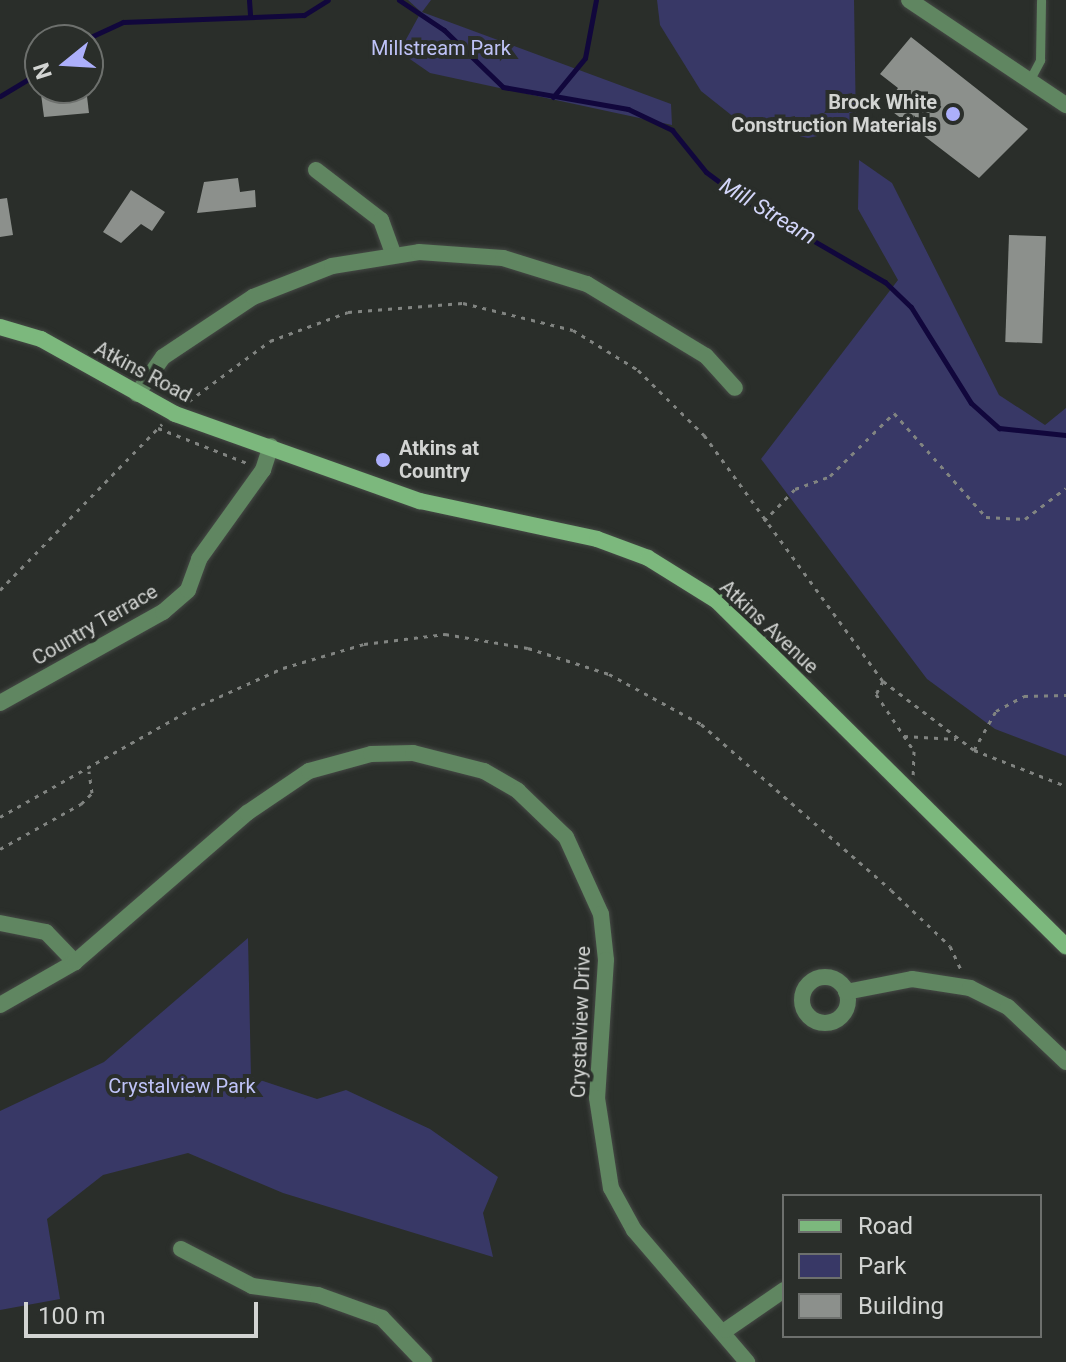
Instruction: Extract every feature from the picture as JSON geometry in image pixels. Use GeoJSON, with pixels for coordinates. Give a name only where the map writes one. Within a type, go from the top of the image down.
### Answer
{"type":"FeatureCollection","features":[{"type":"Feature","properties":{"kind":"street"},"geometry":{"type":"LineString","coordinates":[[909,0],[1066,105]]}},
{"type":"Feature","properties":{"kind":"street"},"geometry":{"type":"LineString","coordinates":[[316,170],[381,220],[393,253]]}},
{"type":"Feature","properties":{"kind":"street"},"geometry":{"type":"LineString","coordinates":[[137,394],[163,357],[253,297],[294,277],[393,253],[503,258],[587,284],[695,349],[735,388]]}},
{"type":"Feature","properties":{"kind":"street","name":"Atkins Road"},"geometry":{"type":"LineString","coordinates":[[0,327],[41,339],[137,394],[271,446]]}},
{"type":"Feature","properties":{"kind":"street","name":"Country Terrace"},"geometry":{"type":"LineString","coordinates":[[0,703],[163,612],[188,590],[199,559],[263,470],[271,446]]}},
{"type":"Feature","properties":{"kind":"street","name":"Atkins Avenue"},"geometry":{"type":"LineString","coordinates":[[271,446],[459,514],[597,539],[682,579],[717,601],[1066,946]]}},
{"type":"Feature","properties":{"kind":"street","name":"Crystalview Drive"},"geometry":{"type":"LineString","coordinates":[[0,1005],[75,962],[247,813],[309,771],[371,754],[413,753],[484,771],[542,810],[586,870],[606,960],[597,1098],[599,1145],[611,1188],[634,1230],[726,1330],[747,1362]]}},
{"type":"Feature","properties":{"kind":"street"},"geometry":{"type":"LineString","coordinates":[[0,923],[46,932],[75,962]]}},
{"type":"Feature","properties":{"kind":"street"},"geometry":{"type":"LineString","coordinates":[[846,992],[912,979],[970,988],[1008,1007],[1066,1062]]}},
{"type":"Feature","properties":{"kind":"street"},"geometry":{"type":"LineString","coordinates":[[181,1249],[252,1286],[318,1295],[382,1318],[424,1362]]}},
{"type":"Feature","properties":{"kind":"street"},"geometry":{"type":"LineString","coordinates":[[726,1330],[782,1291]]}},
{"type":"Feature","properties":{"kind":"lane"},"geometry":{"type":"LineString","coordinates":[[1029,81],[1040,60],[1041,0]]}},
{"type":"Feature","properties":{"kind":"path"},"geometry":{"type":"LineString","coordinates":[[181,409],[244,357],[312,321],[404,304],[488,306],[573,330],[638,370],[704,435],[883,681],[974,750],[1066,786]]}},
{"type":"Feature","properties":{"kind":"path"},"geometry":{"type":"LineString","coordinates":[[764,521],[795,489],[830,476],[894,413],[986,517],[1025,519],[1066,488]]}},
{"type":"Feature","properties":{"kind":"path"},"geometry":{"type":"LineString","coordinates":[[0,590],[165,420]]}},
{"type":"Feature","properties":{"kind":"path"},"geometry":{"type":"LineString","coordinates":[[158,428],[255,466]]}},
{"type":"Feature","properties":{"kind":"path"},"geometry":{"type":"LineString","coordinates":[[0,817],[89,771],[192,709],[283,668],[364,644],[445,634],[528,648],[609,674],[701,724],[950,946],[970,988]]}},
{"type":"Feature","properties":{"kind":"path"},"geometry":{"type":"LineString","coordinates":[[883,681],[878,700],[914,751],[916,782]]}},
{"type":"Feature","properties":{"kind":"path"},"geometry":{"type":"LineString","coordinates":[[974,750],[996,711],[1024,696],[1066,695]]}},
{"type":"Feature","properties":{"kind":"path"},"geometry":{"type":"LineString","coordinates":[[904,736],[957,739]]}},
{"type":"Feature","properties":{"kind":"path"},"geometry":{"type":"LineString","coordinates":[[0,849],[81,804],[92,793],[89,771]]}},
{"type":"Feature","properties":{"kind":"green space","name":"Millstream Park"},"geometry":{"type":"Polygon","coordinates":[[[408,0],[431,0],[422,12],[671,104],[672,125],[430,73],[407,57],[403,45],[421,12],[408,0]]]}},
{"type":"Feature","properties":{"kind":"green space"},"geometry":{"type":"Polygon","coordinates":[[[657,0],[854,0],[856,128],[808,138],[740,122],[701,91],[660,25],[657,0]]]}},
{"type":"Feature","properties":{"kind":"green space"},"geometry":{"type":"Polygon","coordinates":[[[859,160],[892,183],[999,395],[1045,425],[1066,408],[1066,756],[995,729],[927,679],[761,459],[898,280],[858,209],[859,160]]]}},
{"type":"Feature","properties":{"kind":"green space","name":"Crystalview Park"},"geometry":{"type":"Polygon","coordinates":[[[248,938],[251,1077],[317,1099],[346,1090],[430,1129],[498,1177],[483,1213],[493,1257],[283,1193],[188,1153],[103,1175],[47,1219],[60,1299],[0,1310],[0,1111],[104,1062],[248,938]]]}},
{"type":"Feature","properties":{"kind":"building","name":"Brock White Construction Materials"},"geometry":{"type":"Polygon","coordinates":[[[911,37],[1028,129],[979,178],[885,106],[898,88],[880,74],[911,37]]]}},
{"type":"Feature","properties":{"kind":"building"},"geometry":{"type":"Polygon","coordinates":[[[42,104],[88,104],[89,113],[44,117],[42,104]]]}},
{"type":"Feature","properties":{"kind":"building"},"geometry":{"type":"Polygon","coordinates":[[[238,178],[240,192],[255,190],[256,207],[197,213],[204,182],[238,178]]]}},
{"type":"Feature","properties":{"kind":"building"},"geometry":{"type":"Polygon","coordinates":[[[131,190],[165,212],[152,231],[141,224],[121,243],[103,232],[131,190]]]}},
{"type":"Feature","properties":{"kind":"building"},"geometry":{"type":"Polygon","coordinates":[[[7,198],[13,235],[0,237],[0,199],[7,198]]]}},
{"type":"Feature","properties":{"kind":"building"},"geometry":{"type":"Polygon","coordinates":[[[1009,235],[1046,236],[1042,343],[1005,342],[1009,235]]]}},
{"type":"Feature","properties":{"kind":"waterway"},"geometry":{"type":"LineString","coordinates":[[249,0],[250,16]]}},
{"type":"Feature","properties":{"kind":"waterway","name":"Mill Stream"},"geometry":{"type":"LineString","coordinates":[[104,31],[123,22],[304,15],[328,0]]}},
{"type":"Feature","properties":{"kind":"waterway","name":"Mill Stream"},"geometry":{"type":"LineString","coordinates":[[399,0],[444,30],[503,87],[628,109],[672,130],[706,172],[745,201],[885,282],[911,307],[971,403],[999,428],[1066,435]]}},
{"type":"Feature","properties":{"kind":"waterway"},"geometry":{"type":"LineString","coordinates":[[553,97],[585,58],[596,0]]}},
{"type":"Feature","properties":{"kind":"waterway","name":"Mill Stream"},"geometry":{"type":"LineString","coordinates":[[0,96],[24,82]]}},
{"type":"Feature","properties":{"kind":"place","name":"Brock White Construction Materials"},"geometry":{"type":"Point","coordinates":[953,114]}},
{"type":"Feature","properties":{"kind":"place","name":"Atkins at Country"},"geometry":{"type":"Point","coordinates":[383,460]}}]}
